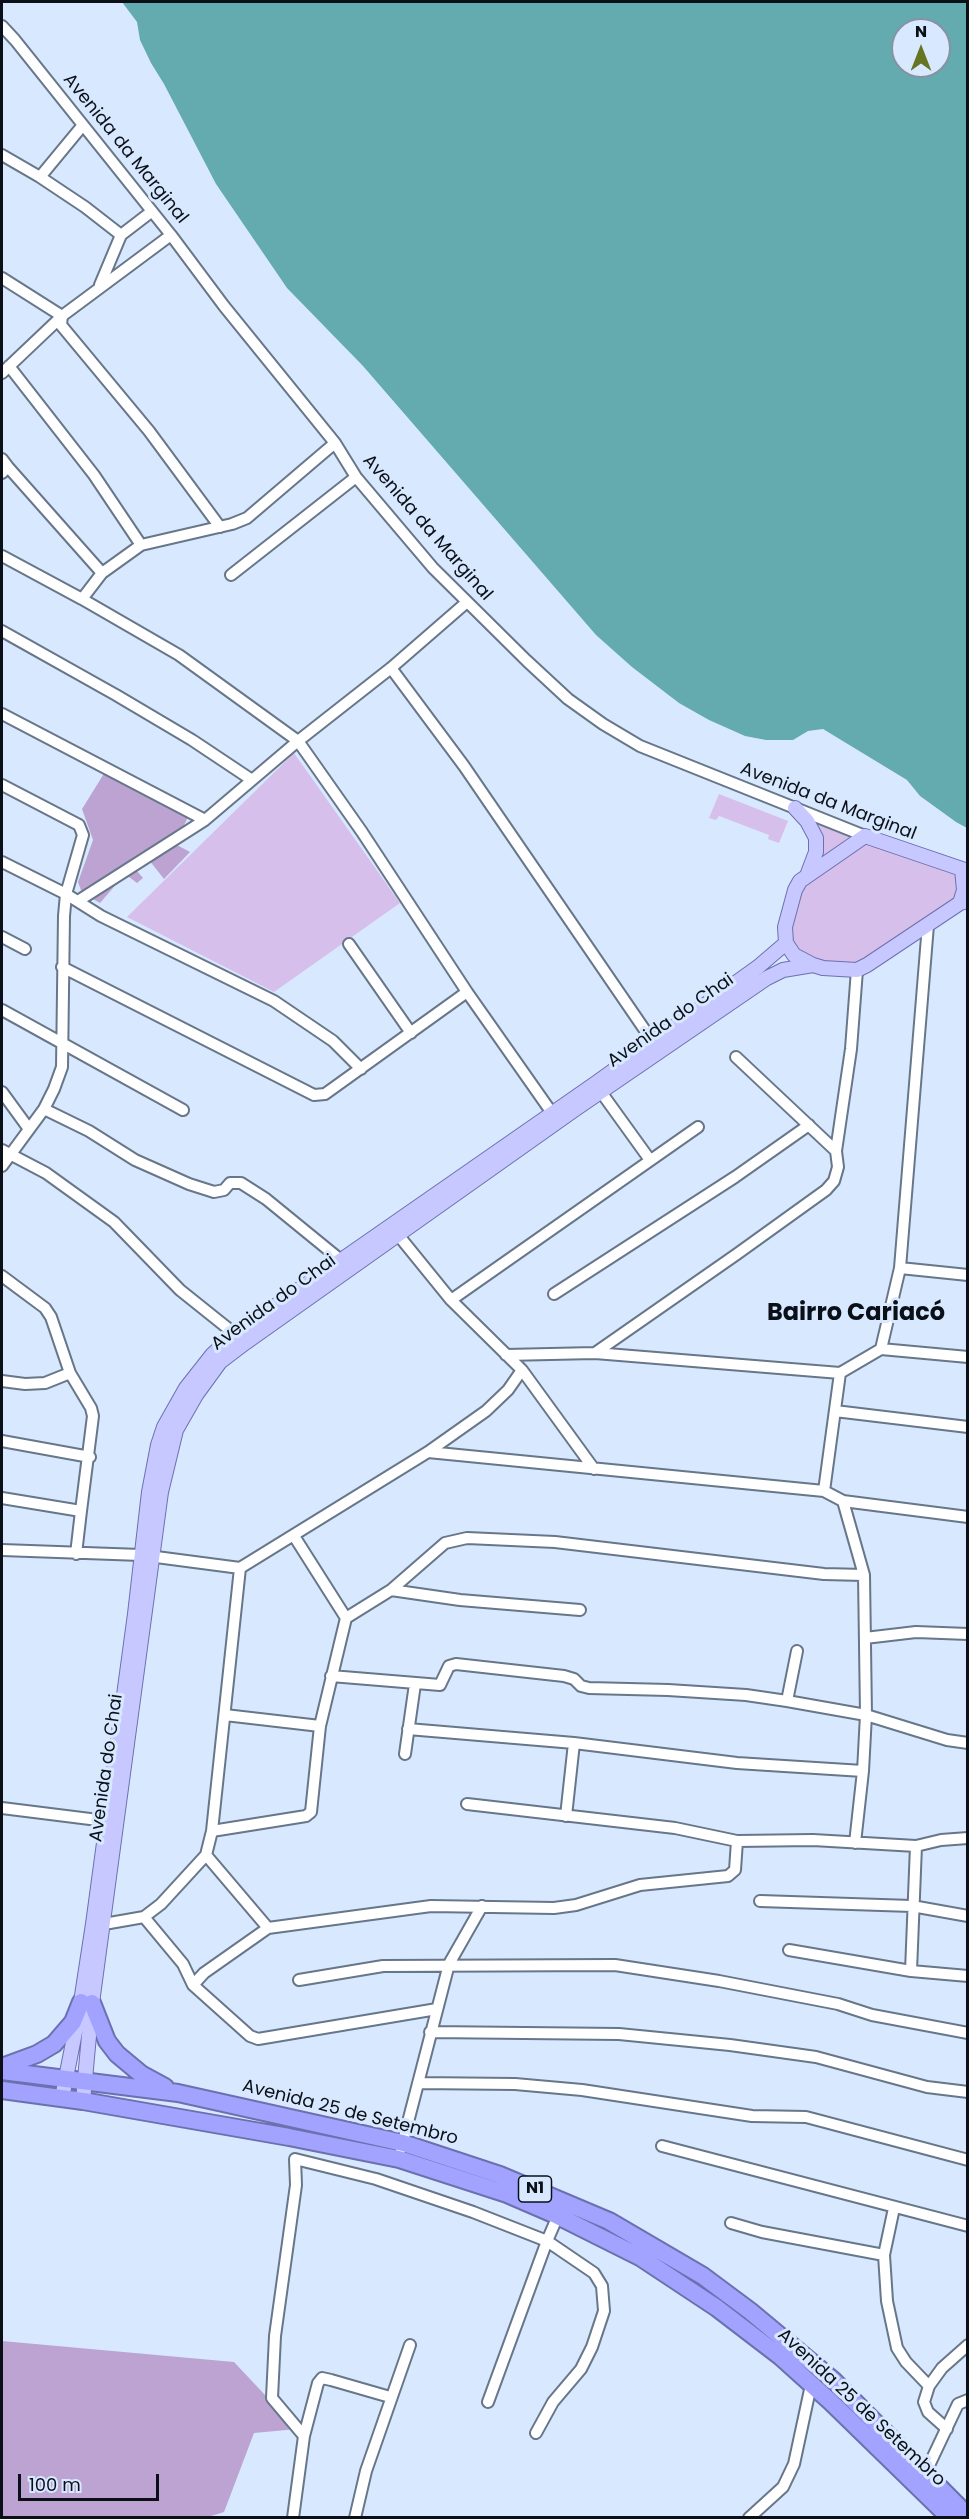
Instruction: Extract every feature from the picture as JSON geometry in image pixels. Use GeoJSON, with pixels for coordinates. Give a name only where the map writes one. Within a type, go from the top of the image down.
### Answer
{"type":"FeatureCollection","features":[{"type":"Feature","properties":{"kind":"highway"},"geometry":{"type":"LineString","coordinates":[[2,2067],[37,2054],[54,2044],[86,2002],[107,2041],[117,2054],[141,2074],[178,2093]]}},
{"type":"Feature","properties":{"kind":"highway","name":"Avenida 25 de Setembro"},"geometry":{"type":"LineString","coordinates":[[2,2071],[178,2093],[401,2151]]}},
{"type":"Feature","properties":{"kind":"highway","name":"Avenida 25 de Setembro"},"geometry":{"type":"LineString","coordinates":[[2,2090],[472,2164],[561,2208],[592,2231],[662,2270],[717,2308],[780,2357],[922,2480],[968,2516]]}},
{"type":"Feature","properties":{"kind":"highway","name":"Avenida 25 de Setembro"},"geometry":{"type":"LineString","coordinates":[[561,2208],[609,2221],[703,2276],[750,2311],[834,2381],[922,2480],[950,2517]]}},
{"type":"Feature","properties":{"kind":"main road"},"geometry":{"type":"LineString","coordinates":[[786,943],[785,927],[795,890],[808,873],[816,852],[816,838],[807,821],[795,808]]}},
{"type":"Feature","properties":{"kind":"main road"},"geometry":{"type":"LineString","coordinates":[[808,873],[865,836]]}},
{"type":"Feature","properties":{"kind":"main road","name":"Avenida da Marginal"},"geometry":{"type":"LineString","coordinates":[[865,836],[965,870]]}},
{"type":"Feature","properties":{"kind":"main road"},"geometry":{"type":"LineString","coordinates":[[856,970],[964,902],[965,870]]}},
{"type":"Feature","properties":{"kind":"main road","name":"Avenida do Chai"},"geometry":{"type":"LineString","coordinates":[[83,2101],[86,2002],[147,1556],[176,1430],[208,1377],[240,1339],[342,1261],[751,972],[786,943],[794,955],[813,965],[823,968],[856,970]]}},
{"type":"Feature","properties":{"kind":"main road","name":"Avenida do Chai"},"geometry":{"type":"LineString","coordinates":[[240,1339],[399,1236],[601,1092],[767,978],[783,970],[813,965]]}},
{"type":"Feature","properties":{"kind":"main road","name":"Avenida do Chai"},"geometry":{"type":"LineString","coordinates":[[62,2098],[64,2079],[86,2002],[104,1924],[112,1822]]}},
{"type":"Feature","properties":{"kind":"street","name":"Avenida da Marginal"},"geometry":{"type":"LineString","coordinates":[[2,26],[15,39],[171,235],[224,306],[335,444],[356,477],[433,568],[568,699],[603,724],[640,746],[865,836]]}},
{"type":"Feature","properties":{"kind":"street"},"geometry":{"type":"LineString","coordinates":[[40,177],[83,125]]}},
{"type":"Feature","properties":{"kind":"street"},"geometry":{"type":"LineString","coordinates":[[2,155],[85,207],[121,235]]}},
{"type":"Feature","properties":{"kind":"street"},"geometry":{"type":"LineString","coordinates":[[99,287],[121,235],[151,212]]}},
{"type":"Feature","properties":{"kind":"street"},"geometry":{"type":"LineString","coordinates":[[141,544],[70,442],[5,370],[62,316],[171,235]]}},
{"type":"Feature","properties":{"kind":"street"},"geometry":{"type":"LineString","coordinates":[[2,278],[62,316]]}},
{"type":"Feature","properties":{"kind":"street"},"geometry":{"type":"LineString","coordinates":[[62,316],[61,325],[149,431],[220,527]]}},
{"type":"Feature","properties":{"kind":"street"},"geometry":{"type":"LineString","coordinates":[[82,599],[102,573],[141,544],[220,527],[247,518],[335,444]]}},
{"type":"Feature","properties":{"kind":"street"},"geometry":{"type":"LineString","coordinates":[[4,466],[102,573]]}},
{"type":"Feature","properties":{"kind":"street"},"geometry":{"type":"LineString","coordinates":[[231,575],[356,477]]}},
{"type":"Feature","properties":{"kind":"street"},"geometry":{"type":"LineString","coordinates":[[2,556],[82,599],[179,656],[298,741],[362,832],[467,992],[552,1113]]}},
{"type":"Feature","properties":{"kind":"street"},"geometry":{"type":"LineString","coordinates":[[78,901],[205,820],[298,741],[391,668],[467,602]]}},
{"type":"Feature","properties":{"kind":"street"},"geometry":{"type":"LineString","coordinates":[[2,631],[173,728],[252,780]]}},
{"type":"Feature","properties":{"kind":"street"},"geometry":{"type":"LineString","coordinates":[[391,668],[464,766],[653,1042]]}},
{"type":"Feature","properties":{"kind":"street"},"geometry":{"type":"LineString","coordinates":[[2,714],[205,820]]}},
{"type":"Feature","properties":{"kind":"street"},"geometry":{"type":"LineString","coordinates":[[2,785],[74,822],[82,829],[83,835],[66,894],[62,967],[62,1067],[44,1109],[29,1129],[6,1152],[2,1166]]}},
{"type":"Feature","properties":{"kind":"street"},"geometry":{"type":"LineString","coordinates":[[2,862],[66,894],[101,916],[274,1001],[333,1041],[361,1069]]}},
{"type":"Feature","properties":{"kind":"street"},"geometry":{"type":"LineString","coordinates":[[882,1349],[900,1268],[927,926]]}},
{"type":"Feature","properties":{"kind":"street"},"geometry":{"type":"LineString","coordinates":[[2,937],[25,949]]}},
{"type":"Feature","properties":{"kind":"street"},"geometry":{"type":"LineString","coordinates":[[349,944],[411,1033]]}},
{"type":"Feature","properties":{"kind":"street"},"geometry":{"type":"LineString","coordinates":[[62,967],[141,1005],[310,1094],[325,1094],[467,992]]}},
{"type":"Feature","properties":{"kind":"street"},"geometry":{"type":"LineString","coordinates":[[595,1353],[826,1190],[834,1181],[836,1151],[851,1049],[856,970]]}},
{"type":"Feature","properties":{"kind":"street"},"geometry":{"type":"LineString","coordinates":[[2,1010],[183,1110]]}},
{"type":"Feature","properties":{"kind":"street"},"geometry":{"type":"LineString","coordinates":[[736,1057],[836,1151]]}},
{"type":"Feature","properties":{"kind":"street"},"geometry":{"type":"LineString","coordinates":[[2,1092],[29,1129]]}},
{"type":"Feature","properties":{"kind":"street"},"geometry":{"type":"LineString","coordinates":[[601,1092],[651,1160]]}},
{"type":"Feature","properties":{"kind":"street"},"geometry":{"type":"LineString","coordinates":[[44,1109],[89,1131],[135,1160],[189,1184],[214,1192],[224,1190],[230,1183],[241,1184],[266,1199],[342,1261]]}},
{"type":"Feature","properties":{"kind":"street"},"geometry":{"type":"LineString","coordinates":[[554,1294],[725,1183],[809,1125]]}},
{"type":"Feature","properties":{"kind":"street"},"geometry":{"type":"LineString","coordinates":[[451,1300],[698,1127]]}},
{"type":"Feature","properties":{"kind":"street"},"geometry":{"type":"LineString","coordinates":[[6,1152],[74,1191],[114,1222],[180,1290],[240,1339]]}},
{"type":"Feature","properties":{"kind":"street"},"geometry":{"type":"LineString","coordinates":[[399,1236],[451,1300],[522,1370],[594,1469]]}},
{"type":"Feature","properties":{"kind":"street"},"geometry":{"type":"LineString","coordinates":[[900,1268],[968,1275]]}},
{"type":"Feature","properties":{"kind":"street"},"geometry":{"type":"LineString","coordinates":[[2,1276],[45,1308],[51,1317],[70,1373],[91,1408],[93,1416],[90,1457],[76,1554]]}},
{"type":"Feature","properties":{"kind":"street"},"geometry":{"type":"LineString","coordinates":[[506,1355],[595,1353],[840,1373],[882,1349],[968,1357]]}},
{"type":"Feature","properties":{"kind":"street"},"geometry":{"type":"LineString","coordinates":[[2,1550],[147,1556],[240,1568],[428,1452],[486,1411],[508,1389],[522,1370]]}},
{"type":"Feature","properties":{"kind":"street"},"geometry":{"type":"LineString","coordinates":[[2,1381],[25,1384],[45,1383],[70,1373]]}},
{"type":"Feature","properties":{"kind":"street"},"geometry":{"type":"LineString","coordinates":[[824,1491],[840,1373]]}},
{"type":"Feature","properties":{"kind":"street"},"geometry":{"type":"LineString","coordinates":[[835,1411],[968,1427]]}},
{"type":"Feature","properties":{"kind":"street"},"geometry":{"type":"LineString","coordinates":[[2,1441],[90,1457]]}},
{"type":"Feature","properties":{"kind":"street"},"geometry":{"type":"LineString","coordinates":[[428,1452],[824,1491],[843,1501],[968,1517]]}},
{"type":"Feature","properties":{"kind":"street"},"geometry":{"type":"LineString","coordinates":[[2,1498],[81,1511]]}},
{"type":"Feature","properties":{"kind":"street"},"geometry":{"type":"LineString","coordinates":[[843,1501],[864,1575],[866,1715],[863,1771],[855,1843]]}},
{"type":"Feature","properties":{"kind":"street"},"geometry":{"type":"LineString","coordinates":[[294,1536],[346,1618]]}},
{"type":"Feature","properties":{"kind":"street"},"geometry":{"type":"LineString","coordinates":[[212,1831],[306,1815],[310,1812],[320,1726],[346,1618],[391,1590],[445,1543],[467,1538],[555,1542],[824,1574],[864,1575]]}},
{"type":"Feature","properties":{"kind":"street"},"geometry":{"type":"LineString","coordinates":[[104,1924],[144,1917],[161,1904],[206,1855],[212,1831],[240,1568]]}},
{"type":"Feature","properties":{"kind":"street"},"geometry":{"type":"LineString","coordinates":[[391,1590],[460,1600],[580,1610]]}},
{"type":"Feature","properties":{"kind":"street"},"geometry":{"type":"LineString","coordinates":[[865,1638],[916,1632],[968,1634]]}},
{"type":"Feature","properties":{"kind":"street"},"geometry":{"type":"LineString","coordinates":[[787,1701],[798,1651]]}},
{"type":"Feature","properties":{"kind":"street"},"geometry":{"type":"LineString","coordinates":[[331,1676],[440,1685],[449,1666],[456,1664],[564,1676],[589,1688],[746,1695],[787,1701],[866,1715],[947,1740],[968,1743]]}},
{"type":"Feature","properties":{"kind":"street"},"geometry":{"type":"LineString","coordinates":[[405,1754],[415,1684]]}},
{"type":"Feature","properties":{"kind":"street"},"geometry":{"type":"LineString","coordinates":[[225,1715],[320,1726]]}},
{"type":"Feature","properties":{"kind":"street"},"geometry":{"type":"LineString","coordinates":[[408,1729],[574,1743],[737,1763],[863,1771]]}},
{"type":"Feature","properties":{"kind":"street"},"geometry":{"type":"LineString","coordinates":[[566,1816],[574,1743]]}},
{"type":"Feature","properties":{"kind":"street"},"geometry":{"type":"LineString","coordinates":[[467,1804],[675,1828],[737,1841],[802,1840],[916,1846],[968,1838]]}},
{"type":"Feature","properties":{"kind":"street"},"geometry":{"type":"LineString","coordinates":[[2,1808],[112,1822]]}},
{"type":"Feature","properties":{"kind":"street"},"geometry":{"type":"LineString","coordinates":[[193,1985],[204,1973],[268,1928],[431,1905],[565,1906],[640,1885],[728,1876],[735,1870],[737,1841]]}},
{"type":"Feature","properties":{"kind":"street"},"geometry":{"type":"LineString","coordinates":[[911,1971],[916,1846]]}},
{"type":"Feature","properties":{"kind":"street"},"geometry":{"type":"LineString","coordinates":[[206,1855],[268,1928]]}},
{"type":"Feature","properties":{"kind":"street"},"geometry":{"type":"LineString","coordinates":[[760,1901],[912,1906],[968,1916]]}},
{"type":"Feature","properties":{"kind":"street"},"geometry":{"type":"LineString","coordinates":[[401,2151],[449,1964],[482,1906]]}},
{"type":"Feature","properties":{"kind":"street"},"geometry":{"type":"LineString","coordinates":[[144,1917],[183,1964],[193,1985],[250,2036],[258,2039],[437,2009]]}},
{"type":"Feature","properties":{"kind":"street"},"geometry":{"type":"LineString","coordinates":[[789,1950],[911,1971],[968,1976]]}},
{"type":"Feature","properties":{"kind":"street"},"geometry":{"type":"LineString","coordinates":[[299,1980],[383,1966],[615,1965],[719,1981],[838,2004],[872,2015],[968,2032]]}},
{"type":"Feature","properties":{"kind":"street"},"geometry":{"type":"LineString","coordinates":[[430,2032],[619,2034],[730,2045],[816,2057],[927,2087],[968,2092]]}},
{"type":"Feature","properties":{"kind":"street"},"geometry":{"type":"LineString","coordinates":[[418,2084],[515,2084],[582,2090],[752,2116],[806,2117],[968,2160]]}},
{"type":"Feature","properties":{"kind":"street"},"geometry":{"type":"LineString","coordinates":[[289,2137],[295,2159],[297,2185],[275,2336],[272,2398],[304,2436]]}},
{"type":"Feature","properties":{"kind":"street"},"geometry":{"type":"LineString","coordinates":[[662,2146],[968,2226]]}},
{"type":"Feature","properties":{"kind":"street"},"geometry":{"type":"LineString","coordinates":[[295,2159],[413,2190],[547,2241],[594,2273],[602,2286],[604,2311],[592,2347],[582,2369],[553,2402],[536,2433]]}},
{"type":"Feature","properties":{"kind":"street"},"geometry":{"type":"LineString","coordinates":[[488,2402],[561,2208]]}},
{"type":"Feature","properties":{"kind":"street"},"geometry":{"type":"LineString","coordinates":[[894,2208],[884,2255],[887,2301],[897,2348],[906,2362],[929,2386]]}},
{"type":"Feature","properties":{"kind":"street"},"geometry":{"type":"LineString","coordinates":[[731,2223],[762,2232],[884,2255]]}},
{"type":"Feature","properties":{"kind":"street"},"geometry":{"type":"LineString","coordinates":[[355,2517],[366,2471],[410,2345]]}},
{"type":"Feature","properties":{"kind":"street"},"geometry":{"type":"LineString","coordinates":[[947,2429],[924,2406],[929,2386],[942,2368],[968,2345]]}},
{"type":"Feature","properties":{"kind":"street"},"geometry":{"type":"LineString","coordinates":[[293,2517],[304,2436],[318,2383],[322,2378],[390,2397]]}},
{"type":"Feature","properties":{"kind":"street"},"geometry":{"type":"LineString","coordinates":[[749,2517],[783,2487],[794,2464],[811,2385]]}},
{"type":"Feature","properties":{"kind":"street"},"geometry":{"type":"LineString","coordinates":[[922,2480],[958,2404],[968,2400]]}},
{"type":"Feature","properties":{"kind":"shaded area"},"geometry":{"type":"Polygon","coordinates":[[[122,2],[967,2],[967,828],[920,796],[907,780],[823,729],[808,731],[793,740],[766,740],[745,736],[709,720],[679,703],[632,667],[596,635],[363,366],[287,288],[216,184],[140,40],[137,22],[122,2]]]}},
{"type":"Feature","properties":{"kind":"shaded area"},"geometry":{"type":"Polygon","coordinates":[[[294,753],[400,903],[274,992],[127,917],[294,753]]]}},
{"type":"Feature","properties":{"kind":"shaded area"},"geometry":{"type":"Polygon","coordinates":[[[105,772],[130,781],[147,797],[178,810],[188,817],[175,844],[190,852],[164,879],[149,860],[137,871],[143,878],[137,883],[125,874],[100,903],[82,893],[78,882],[93,840],[82,809],[105,772]]]}},
{"type":"Feature","properties":{"kind":"shaded area"},"geometry":{"type":"Polygon","coordinates":[[[719,794],[788,821],[779,843],[768,839],[769,835],[719,816],[716,820],[709,818],[719,794]]]}},
{"type":"Feature","properties":{"kind":"shaded area"},"geometry":{"type":"Polygon","coordinates":[[[805,815],[857,837],[814,866],[805,815]]]}},
{"type":"Feature","properties":{"kind":"shaded area"},"geometry":{"type":"Polygon","coordinates":[[[866,843],[955,872],[959,877],[958,900],[866,963],[825,965],[796,952],[789,942],[799,889],[866,843]]]}},
{"type":"Feature","properties":{"kind":"shaded area"},"geometry":{"type":"Polygon","coordinates":[[[2,2341],[234,2362],[297,2429],[254,2433],[224,2512],[208,2517],[2,2517],[2,2341]]]}},
{"type":"Feature","properties":{"kind":"district","name":"Bairro Cariacó"},"geometry":{"type":"Point","coordinates":[856,1314]}}]}
